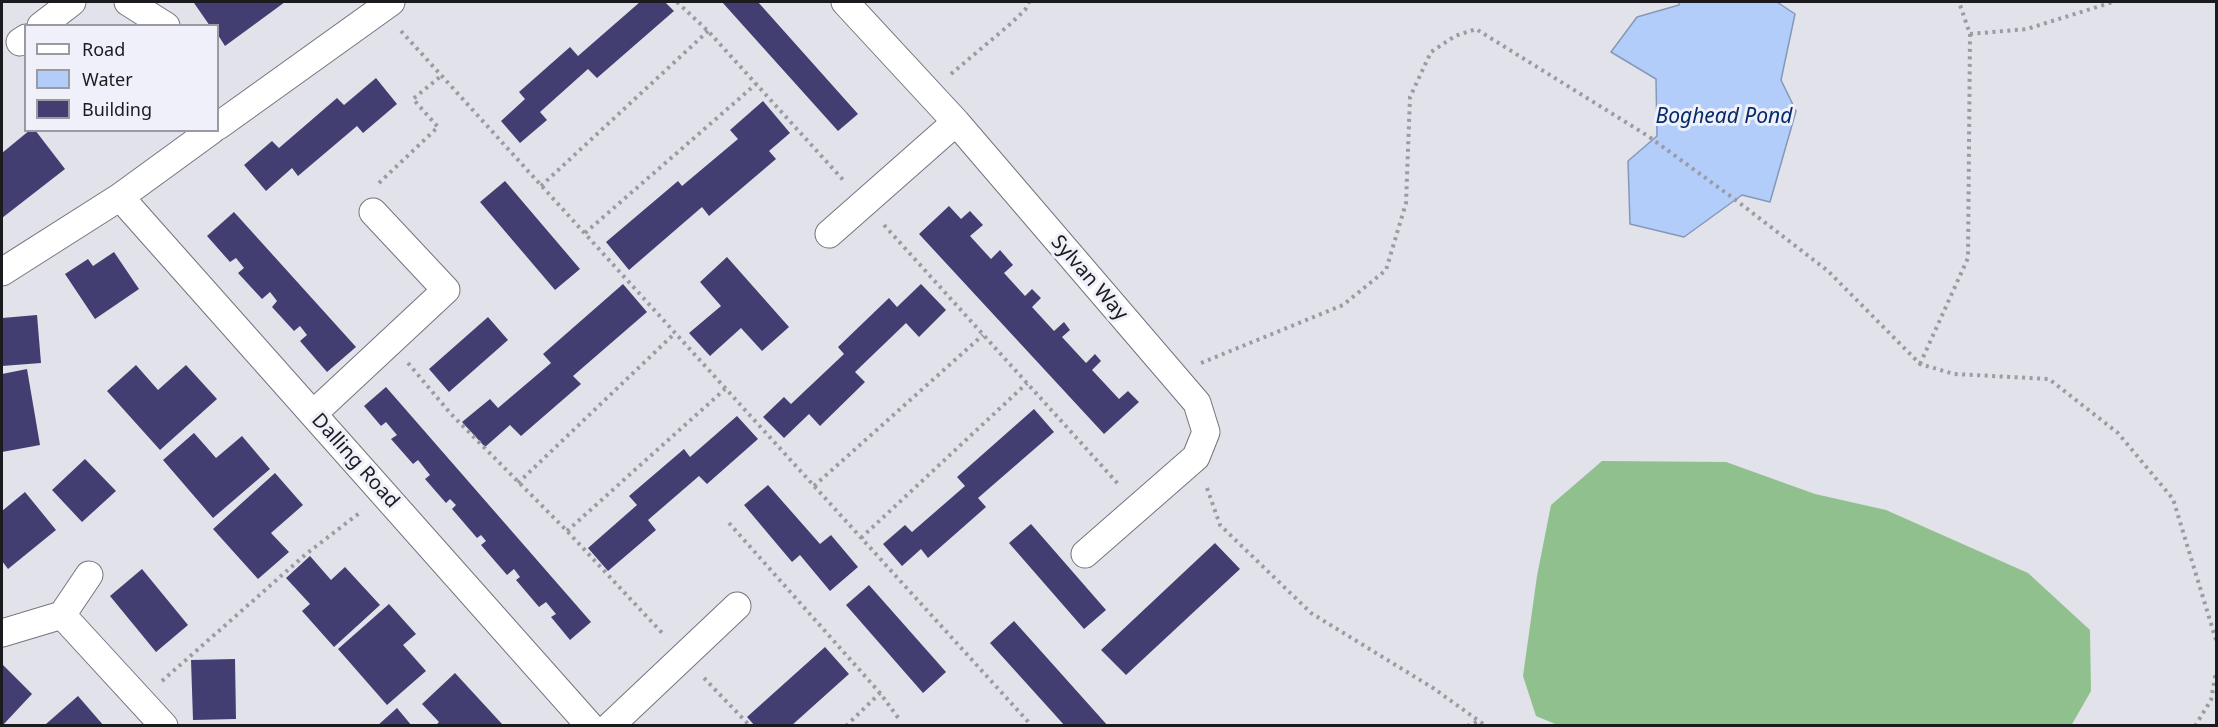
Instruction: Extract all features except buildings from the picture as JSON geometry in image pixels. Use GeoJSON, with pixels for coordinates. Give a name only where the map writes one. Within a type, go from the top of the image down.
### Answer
{"type":"FeatureCollection","features":[{"type":"Feature","properties":{"kind":"street"},"geometry":{"type":"LineString","coordinates":[[44,24],[72,2]]}},
{"type":"Feature","properties":{"kind":"street"},"geometry":{"type":"LineString","coordinates":[[128,2],[163,24]]}},
{"type":"Feature","properties":{"kind":"street","name":"Sylvan Way"},"geometry":{"type":"LineString","coordinates":[[845,2],[956,122],[1197,403],[1206,432],[1196,457]]}},
{"type":"Feature","properties":{"kind":"street"},"geometry":{"type":"LineString","coordinates":[[219,118],[386,5]]}},
{"type":"Feature","properties":{"kind":"street"},"geometry":{"type":"LineString","coordinates":[[829,234],[956,122]]}},
{"type":"Feature","properties":{"kind":"street"},"geometry":{"type":"LineString","coordinates":[[2,272],[120,197],[201,132]]}},
{"type":"Feature","properties":{"kind":"street","name":"Dalling Road"},"geometry":{"type":"LineString","coordinates":[[120,197],[590,726]]}},
{"type":"Feature","properties":{"kind":"street"},"geometry":{"type":"LineString","coordinates":[[313,414],[446,290],[374,212]]}},
{"type":"Feature","properties":{"kind":"street"},"geometry":{"type":"LineString","coordinates":[[1086,554],[1196,457]]}},
{"type":"Feature","properties":{"kind":"street"},"geometry":{"type":"LineString","coordinates":[[2,633],[62,615],[88,575]]}},
{"type":"Feature","properties":{"kind":"street"},"geometry":{"type":"LineString","coordinates":[[610,726],[737,606]]}},
{"type":"Feature","properties":{"kind":"street"},"geometry":{"type":"LineString","coordinates":[[62,615],[164,726]]}},
{"type":"Feature","properties":{"kind":"path"},"geometry":{"type":"LineString","coordinates":[[677,2],[708,31],[1139,507]]}},
{"type":"Feature","properties":{"kind":"path"},"geometry":{"type":"LineString","coordinates":[[928,93],[1008,26],[1025,10],[1029,2]]}},
{"type":"Feature","properties":{"kind":"path"},"geometry":{"type":"LineString","coordinates":[[1920,364],[1968,258],[1970,34],[1959,2]]}},
{"type":"Feature","properties":{"kind":"path"},"geometry":{"type":"LineString","coordinates":[[1970,34],[2027,29],[2113,2]]}},
{"type":"Feature","properties":{"kind":"path"},"geometry":{"type":"LineString","coordinates":[[386,5],[441,76],[1032,726]]}},
{"type":"Feature","properties":{"kind":"path"},"geometry":{"type":"LineString","coordinates":[[1172,374],[1343,305],[1386,270],[1406,203],[1410,97],[1431,52],[1455,36],[1476,29],[1648,136],[1737,201],[1828,271],[1920,364],[1954,374],[2049,379],[2118,433],[2173,499],[2217,640]]}},
{"type":"Feature","properties":{"kind":"path"},"geometry":{"type":"LineString","coordinates":[[542,186],[708,31]]}},
{"type":"Feature","properties":{"kind":"path"},"geometry":{"type":"LineString","coordinates":[[374,212],[362,200],[438,127],[413,99],[441,76]]}},
{"type":"Feature","properties":{"kind":"path"},"geometry":{"type":"LineString","coordinates":[[584,233],[756,84]]}},
{"type":"Feature","properties":{"kind":"path"},"geometry":{"type":"LineString","coordinates":[[518,483],[675,333]]}},
{"type":"Feature","properties":{"kind":"path"},"geometry":{"type":"LineString","coordinates":[[814,486],[983,335]]}},
{"type":"Feature","properties":{"kind":"path"},"geometry":{"type":"LineString","coordinates":[[390,342],[451,414],[567,531],[750,726]]}},
{"type":"Feature","properties":{"kind":"path"},"geometry":{"type":"LineString","coordinates":[[861,538],[1027,383]]}},
{"type":"Feature","properties":{"kind":"path"},"geometry":{"type":"LineString","coordinates":[[567,531],[725,389]]}},
{"type":"Feature","properties":{"kind":"path"},"geometry":{"type":"LineString","coordinates":[[1196,457],[1220,525],[1311,613],[1433,688],[1486,726]]}},
{"type":"Feature","properties":{"kind":"path"},"geometry":{"type":"LineString","coordinates":[[141,700],[306,554],[384,494]]}},
{"type":"Feature","properties":{"kind":"path"},"geometry":{"type":"LineString","coordinates":[[729,523],[880,693],[899,719]]}},
{"type":"Feature","properties":{"kind":"path"},"geometry":{"type":"LineString","coordinates":[[2195,726],[2211,700],[2217,672]]}},
{"type":"Feature","properties":{"kind":"path"},"geometry":{"type":"LineString","coordinates":[[846,726],[880,693]]}},
{"type":"Feature","properties":{"kind":"path"},"geometry":{"type":"LineString","coordinates":[[1467,726],[1479,722]]}},
{"type":"Feature","properties":{"kind":"green space"},"geometry":{"type":"Polygon","coordinates":[[[1602,461],[1726,462],[1815,494],[1886,510],[2028,573],[2090,630],[2091,691],[2071,726],[1560,726],[1536,716],[1523,676],[1537,576],[1551,505],[1602,461]]]}},
{"type":"Feature","properties":{"kind":"water","name":"Boghead Pond"},"geometry":{"type":"Polygon","coordinates":[[[1679,2],[1777,2],[1795,14],[1781,80],[1796,111],[1770,202],[1742,195],[1684,237],[1630,224],[1628,161],[1657,136],[1656,79],[1611,52],[1637,17],[1679,5],[1679,2]]]}}]}
